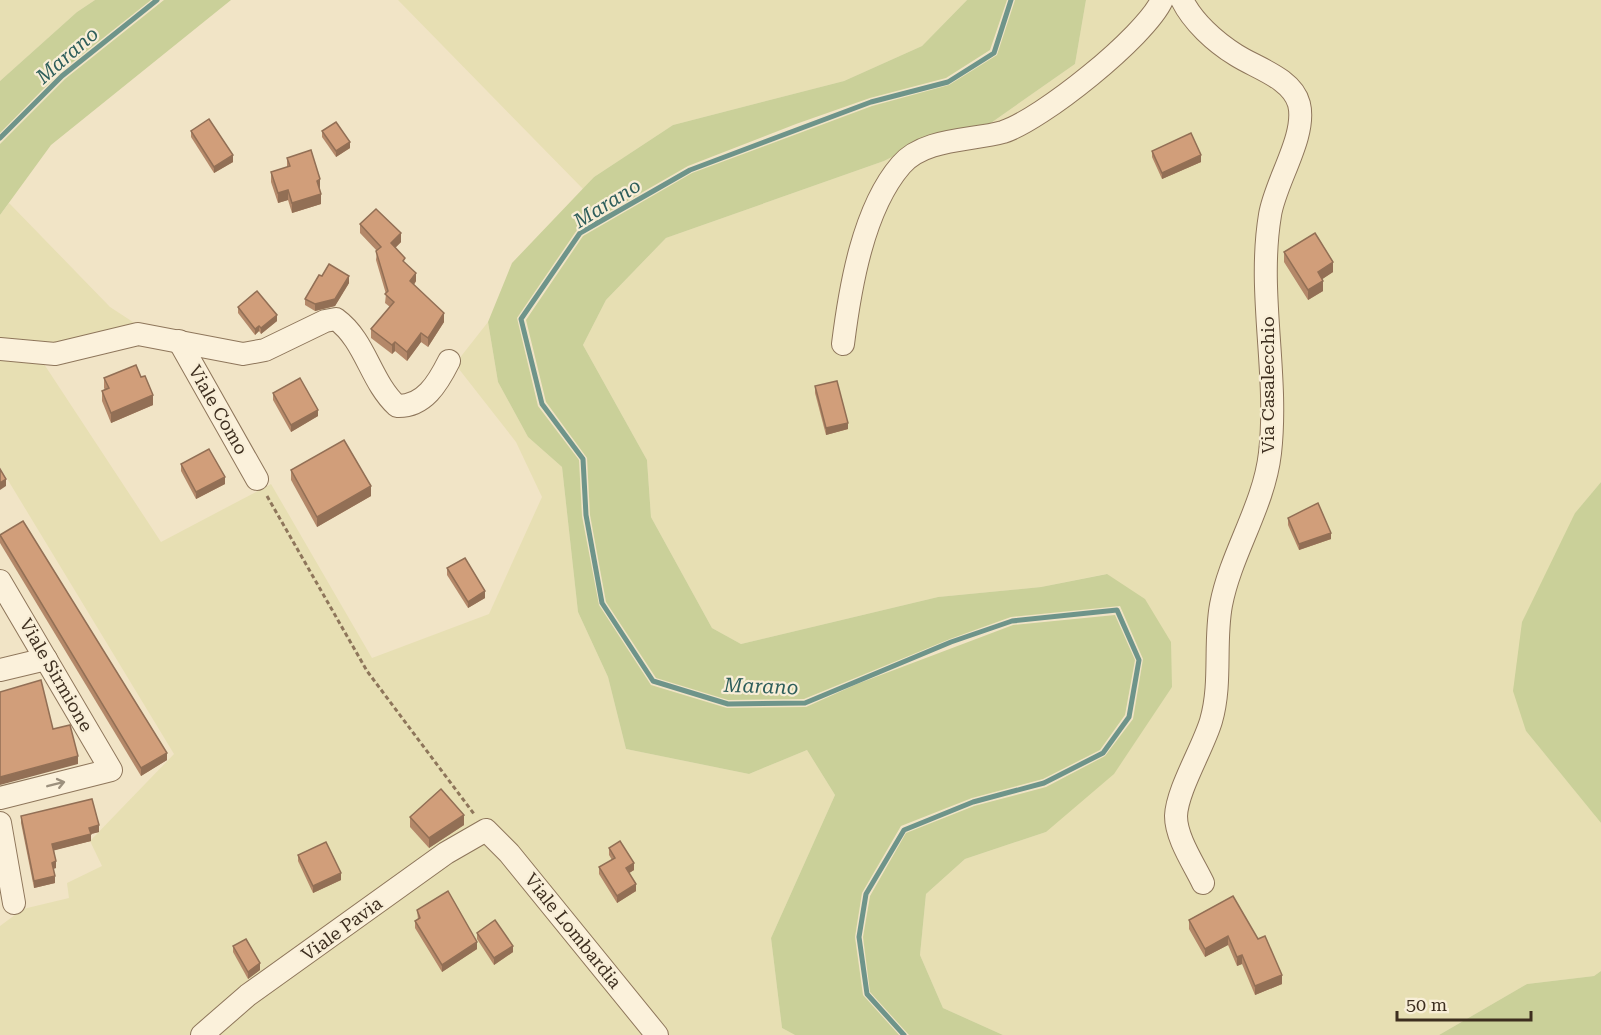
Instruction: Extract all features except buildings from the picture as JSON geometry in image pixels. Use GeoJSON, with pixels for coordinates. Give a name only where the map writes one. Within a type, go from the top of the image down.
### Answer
{"type":"FeatureCollection","features":[{"type":"Feature","properties":{"kind":"street"},"geometry":{"type":"LineString","coordinates":[[843,344],[849,299],[873,212],[885,185],[902,163],[927,148],[1005,131],[1031,116],[1084,81],[1109,60],[1142,29],[1162,0]]}},
{"type":"Feature","properties":{"kind":"street","name":"Via Casalecchio"},"geometry":{"type":"LineString","coordinates":[[1182,0],[1206,31],[1224,46],[1291,89],[1298,100],[1301,114],[1299,129],[1270,213],[1266,245],[1271,425],[1267,471],[1227,582],[1221,607],[1216,698],[1211,721],[1180,799],[1176,817],[1182,838],[1203,883]]}},
{"type":"Feature","properties":{"kind":"street","name":"Viale Como"},"geometry":{"type":"LineString","coordinates":[[0,349],[55,354],[138,334],[243,354],[265,350],[325,321],[336,319],[347,327],[360,344],[384,394],[397,406],[409,406],[426,397],[449,361]]}},
{"type":"Feature","properties":{"kind":"street","name":"Viale Como"},"geometry":{"type":"LineString","coordinates":[[179,341],[257,479]]}},
{"type":"Feature","properties":{"kind":"street","name":"Viale Sirmione"},"geometry":{"type":"LineString","coordinates":[[0,580],[111,771],[0,798]]}},
{"type":"Feature","properties":{"kind":"street"},"geometry":{"type":"LineString","coordinates":[[0,670],[46,659]]}},
{"type":"Feature","properties":{"kind":"street"},"geometry":{"type":"LineString","coordinates":[[0,823],[14,903]]}},
{"type":"Feature","properties":{"kind":"street","name":"Viale Pavia"},"geometry":{"type":"LineString","coordinates":[[202,1035],[248,995],[446,853],[486,830]]}},
{"type":"Feature","properties":{"kind":"street","name":"Viale Lombardia"},"geometry":{"type":"LineString","coordinates":[[486,830],[509,853],[657,1035]]}},
{"type":"Feature","properties":{"kind":"path"},"geometry":{"type":"LineString","coordinates":[[257,479],[367,671],[486,830]]}},
{"type":"Feature","properties":{"kind":"shaded area"},"geometry":{"type":"Polygon","coordinates":[[[0,0],[95,0],[77,12],[0,81],[0,0]]]}},
{"type":"Feature","properties":{"kind":"shaded area"},"geometry":{"type":"Polygon","coordinates":[[[398,0],[967,0],[922,46],[844,81],[673,125],[594,177],[583,189],[398,0]]]}},
{"type":"Feature","properties":{"kind":"shaded area"},"geometry":{"type":"Polygon","coordinates":[[[1086,0],[1601,0],[1601,482],[1575,513],[1526,731],[1601,823],[1601,971],[1594,976],[1527,984],[1439,1035],[1003,1035],[943,1008],[920,955],[926,894],[965,859],[1046,832],[1172,687],[1106,574],[1041,587],[938,597],[741,644],[712,628],[651,517],[647,460],[583,345],[606,300],[666,238],[884,161],[939,133],[988,125],[1075,64],[1086,0]]]}},
{"type":"Feature","properties":{"kind":"shaded area"},"geometry":{"type":"Polygon","coordinates":[[[9,203],[110,307],[139,326],[55,347],[0,342],[0,215],[9,203]]]}},
{"type":"Feature","properties":{"kind":"shaded area"},"geometry":{"type":"Polygon","coordinates":[[[488,322],[498,382],[528,437],[562,467],[578,612],[608,677],[626,749],[749,774],[807,750],[835,795],[771,938],[782,1028],[795,1035],[663,1035],[489,828],[191,1035],[0,1035],[0,926],[23,909],[69,898],[67,883],[102,866],[90,841],[174,754],[0,467],[0,355],[42,361],[161,542],[271,484],[372,658],[489,614],[542,497],[516,442],[455,364],[488,322]]]}},
{"type":"Feature","properties":{"kind":"shaded area"},"geometry":{"type":"Polygon","coordinates":[[[487,840],[649,1035],[215,1035],[254,1003],[451,861],[487,840]]]}},
{"type":"Feature","properties":{"kind":"green space"},"geometry":{"type":"Polygon","coordinates":[[[95,0],[151,0],[59,73],[0,133],[0,81],[77,12],[95,0]]]}},
{"type":"Feature","properties":{"kind":"green space"},"geometry":{"type":"Polygon","coordinates":[[[164,0],[231,0],[51,145],[0,215],[0,144],[65,79],[164,0]]]}},
{"type":"Feature","properties":{"kind":"green space"},"geometry":{"type":"Polygon","coordinates":[[[967,0],[1007,0],[990,50],[946,78],[870,98],[688,166],[577,230],[517,318],[538,406],[579,460],[582,516],[599,605],[651,685],[727,708],[806,707],[857,684],[1013,625],[1115,615],[1135,660],[1125,715],[1100,750],[1043,779],[972,798],[901,826],[862,893],[855,937],[863,995],[899,1035],[795,1035],[782,1028],[771,938],[835,795],[807,750],[749,774],[626,749],[608,677],[578,612],[562,467],[528,437],[498,382],[488,322],[512,263],[594,177],[673,125],[844,81],[922,46],[967,0]]]}},
{"type":"Feature","properties":{"kind":"green space"},"geometry":{"type":"Polygon","coordinates":[[[1015,0],[1086,0],[1075,64],[988,125],[939,133],[884,161],[666,238],[606,300],[583,345],[647,460],[651,517],[712,628],[741,644],[938,597],[1041,587],[1107,574],[1145,599],[1171,642],[1172,687],[1114,774],[1046,832],[965,859],[926,894],[920,955],[943,1008],[1003,1035],[909,1035],[870,992],[863,937],[870,896],[906,833],[974,806],[1046,787],[1105,756],[1133,719],[1143,659],[1120,606],[1011,617],[950,639],[804,699],[728,700],[656,678],[606,602],[590,515],[587,458],[546,402],[526,320],[583,236],[692,173],[872,106],[949,85],[997,55],[1015,0]]]}},
{"type":"Feature","properties":{"kind":"green space"},"geometry":{"type":"Polygon","coordinates":[[[1601,482],[1601,823],[1526,731],[1513,691],[1522,622],[1575,513],[1601,482]]]}},
{"type":"Feature","properties":{"kind":"green space"},"geometry":{"type":"Polygon","coordinates":[[[1601,971],[1601,1035],[1439,1035],[1527,984],[1594,976],[1601,971]]]}},
{"type":"Feature","properties":{"kind":"waterway","name":"Marano"},"geometry":{"type":"LineString","coordinates":[[0,138],[62,76],[157,0]]}},
{"type":"Feature","properties":{"kind":"waterway","name":"Marano"},"geometry":{"type":"LineString","coordinates":[[904,1035],[867,994],[859,937],[866,894],[904,830],[973,802],[1044,783],[1103,753],[1129,717],[1139,660],[1117,610],[1012,621],[951,642],[805,703],[728,704],[653,681],[602,603],[586,515],[583,459],[542,404],[521,319],[580,233],[690,170],[871,102],[948,82],[994,53],[1011,0]]}}]}
